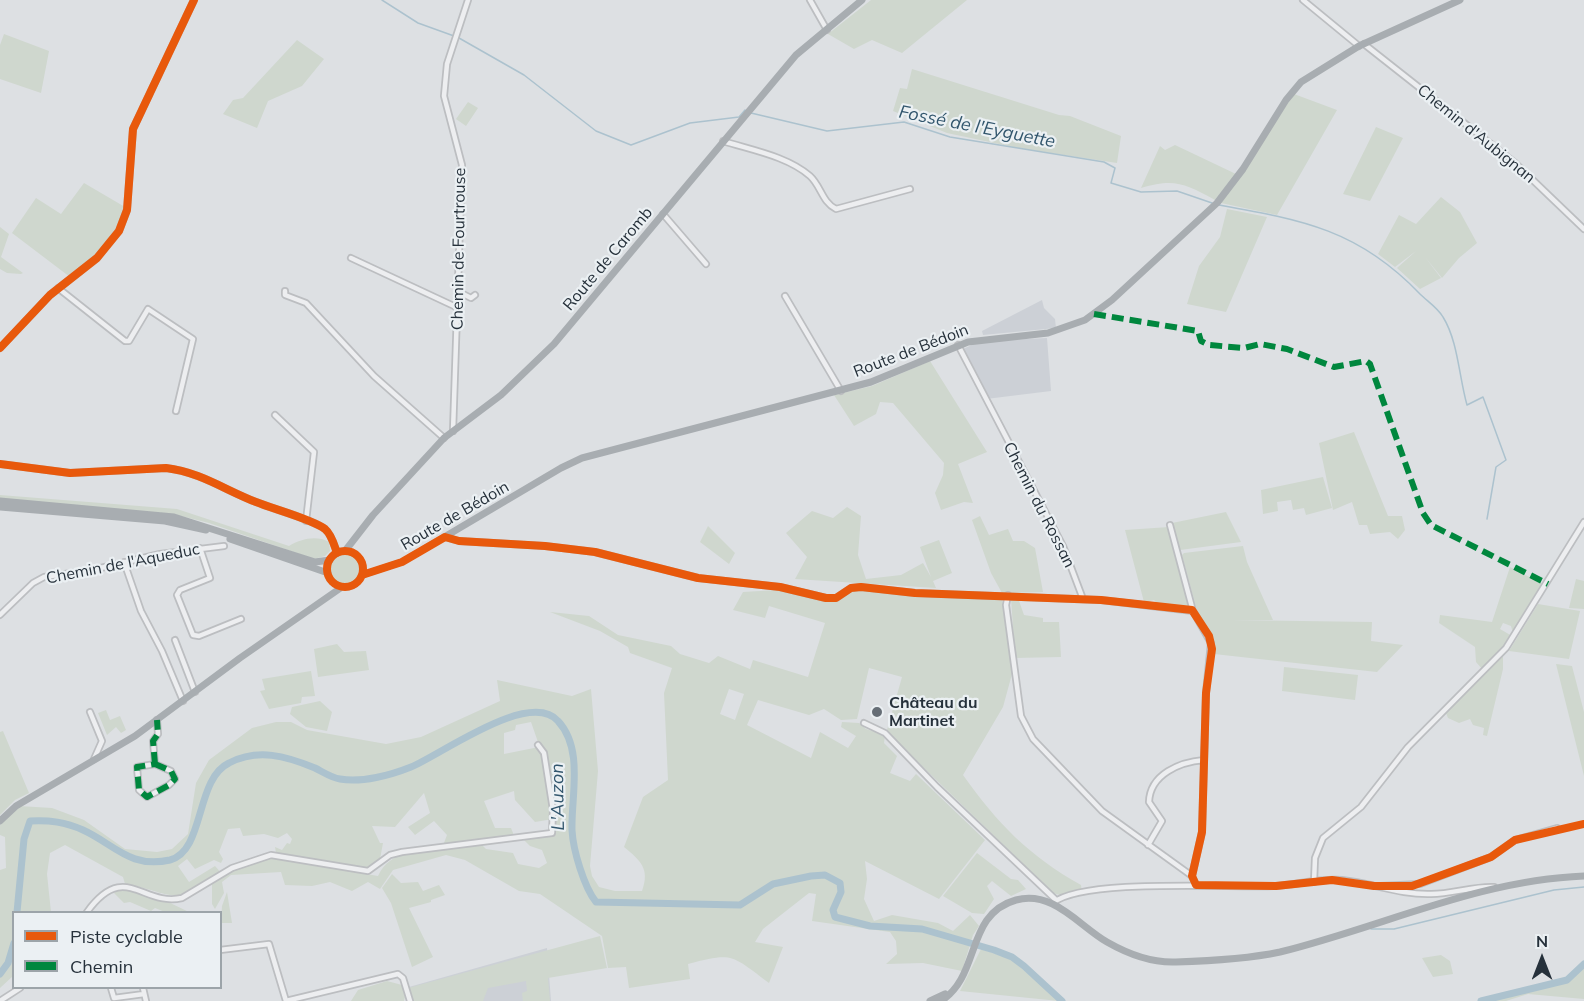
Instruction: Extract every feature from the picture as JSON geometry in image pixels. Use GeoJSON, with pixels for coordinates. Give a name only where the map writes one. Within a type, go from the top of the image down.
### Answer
{"type":"FeatureCollection","features":[{"type":"Feature","properties":{"kind":"main road","name":"Route de Caromb"},"geometry":{"type":"LineString","coordinates":[[341,552],[444,438],[501,395],[543,356],[796,55],[862,0]]}},
{"type":"Feature","properties":{"kind":"main road","name":"Route de Bédoin"},"geometry":{"type":"LineString","coordinates":[[362,575],[387,568],[445,537],[575,461],[841,391],[893,375],[958,345],[977,340],[1060,330],[1101,309],[1222,197],[1286,100],[1301,82],[1362,45],[1460,0]]}},
{"type":"Feature","properties":{"kind":"main road"},"geometry":{"type":"LineString","coordinates":[[0,501],[174,518],[315,562],[330,560],[341,552],[356,555],[363,565],[362,575],[352,585],[342,587],[318,603],[154,723],[93,762],[16,806],[0,821]]}},
{"type":"Feature","properties":{"kind":"main road"},"geometry":{"type":"LineString","coordinates":[[0,507],[184,524],[329,577],[342,587]]}},
{"type":"Feature","properties":{"kind":"main road"},"geometry":{"type":"LineString","coordinates":[[356,555],[365,526]]}},
{"type":"Feature","properties":{"kind":"main road"},"geometry":{"type":"LineString","coordinates":[[318,603],[329,577],[330,560]]}},
{"type":"Feature","properties":{"kind":"main road"},"geometry":{"type":"LineString","coordinates":[[363,565],[387,568]]}},
{"type":"Feature","properties":{"kind":"main road"},"geometry":{"type":"LineString","coordinates":[[941,1001],[961,983],[980,931],[992,913],[1010,902],[1030,898],[1054,903],[1108,942],[1138,956],[1165,962],[1280,952],[1497,887],[1584,876]]}},
{"type":"Feature","properties":{"kind":"main road"},"geometry":{"type":"LineString","coordinates":[[980,931],[994,916],[1018,904],[1054,903]]}},
{"type":"Feature","properties":{"kind":"main road"},"geometry":{"type":"LineString","coordinates":[[930,1001],[954,986],[970,958]]}},
{"type":"Feature","properties":{"kind":"street"},"geometry":{"type":"LineString","coordinates":[[0,348],[58,288],[109,246],[122,225],[129,186],[129,153],[133,129],[194,0]]}},
{"type":"Feature","properties":{"kind":"street","name":"Chemin de Fourtrouse"},"geometry":{"type":"LineString","coordinates":[[453,431],[462,165],[444,96],[447,64],[468,0]]}},
{"type":"Feature","properties":{"kind":"street"},"geometry":{"type":"LineString","coordinates":[[810,0],[826,30]]}},
{"type":"Feature","properties":{"kind":"street","name":"Chemin d'Aubignan"},"geometry":{"type":"LineString","coordinates":[[1303,0],[1515,163],[1584,229]]}},
{"type":"Feature","properties":{"kind":"street"},"geometry":{"type":"LineString","coordinates":[[723,141],[799,169],[812,177],[826,202],[836,208],[910,189]]}},
{"type":"Feature","properties":{"kind":"street"},"geometry":{"type":"LineString","coordinates":[[663,214],[706,264]]}},
{"type":"Feature","properties":{"kind":"street"},"geometry":{"type":"LineString","coordinates":[[351,258],[456,307]]}},
{"type":"Feature","properties":{"kind":"street"},"geometry":{"type":"LineString","coordinates":[[58,288],[125,341],[129,341],[148,309],[193,339],[176,411]]}},
{"type":"Feature","properties":{"kind":"street"},"geometry":{"type":"LineString","coordinates":[[285,291],[285,296],[306,303],[374,376],[444,438]]}},
{"type":"Feature","properties":{"kind":"street"},"geometry":{"type":"LineString","coordinates":[[457,291],[471,298],[475,295]]}},
{"type":"Feature","properties":{"kind":"street"},"geometry":{"type":"LineString","coordinates":[[785,296],[841,391]]}},
{"type":"Feature","properties":{"kind":"street","name":"Chemin du Rossan"},"geometry":{"type":"LineString","coordinates":[[958,345],[967,367],[1063,546],[1083,599]]}},
{"type":"Feature","properties":{"kind":"street"},"geometry":{"type":"LineString","coordinates":[[275,415],[314,452],[306,521]]}},
{"type":"Feature","properties":{"kind":"street"},"geometry":{"type":"LineString","coordinates":[[0,464],[69,473],[166,468],[181,470],[213,480],[253,501],[327,531],[341,552]]}},
{"type":"Feature","properties":{"kind":"street"},"geometry":{"type":"LineString","coordinates":[[1314,882],[1315,858],[1323,838],[1361,807],[1408,747],[1506,648],[1584,522]]}},
{"type":"Feature","properties":{"kind":"street"},"geometry":{"type":"LineString","coordinates":[[1170,525],[1193,610],[1211,643],[1202,832],[1192,876]]}},
{"type":"Feature","properties":{"kind":"street"},"geometry":{"type":"LineString","coordinates":[[445,537],[459,541],[545,546],[595,552],[698,578],[780,587],[826,598],[836,598],[851,588],[861,587],[915,593],[1083,599],[1193,610]]}},
{"type":"Feature","properties":{"kind":"street","name":"Chemin de l'Aqueduc"},"geometry":{"type":"LineString","coordinates":[[0,615],[33,583],[44,577],[200,548],[224,546]]}},
{"type":"Feature","properties":{"kind":"street"},"geometry":{"type":"LineString","coordinates":[[200,548],[210,578],[180,590],[177,595],[193,635],[199,636],[241,619]]}},
{"type":"Feature","properties":{"kind":"street"},"geometry":{"type":"LineString","coordinates":[[124,562],[141,610],[162,651],[183,701]]}},
{"type":"Feature","properties":{"kind":"street"},"geometry":{"type":"LineString","coordinates":[[1008,595],[1006,605],[1021,716],[1033,740],[1102,812],[1192,876],[1196,885]]}},
{"type":"Feature","properties":{"kind":"street"},"geometry":{"type":"LineString","coordinates":[[175,640],[195,692]]}},
{"type":"Feature","properties":{"kind":"street"},"geometry":{"type":"LineString","coordinates":[[90,712],[102,741],[93,762]]}},
{"type":"Feature","properties":{"kind":"street"},"geometry":{"type":"LineString","coordinates":[[154,723],[158,730],[153,741],[155,764]]}},
{"type":"Feature","properties":{"kind":"street"},"geometry":{"type":"LineString","coordinates":[[864,723],[885,733],[1054,903],[1102,889],[1196,885],[1276,886],[1342,880],[1417,894],[1445,894],[1482,886],[1497,887]]}},
{"type":"Feature","properties":{"kind":"street"},"geometry":{"type":"LineString","coordinates":[[88,911],[102,896],[124,886],[167,899],[183,898],[232,868],[271,855],[368,871],[390,855],[402,852],[552,833],[553,810],[544,753],[538,745]]}},
{"type":"Feature","properties":{"kind":"street"},"geometry":{"type":"LineString","coordinates":[[1148,845],[1162,821],[1149,802],[1155,782],[1163,773],[1204,760]]}},
{"type":"Feature","properties":{"kind":"street"},"geometry":{"type":"LineString","coordinates":[[155,764],[171,771],[175,779],[169,785],[147,797],[139,790],[137,767],[155,764]]}},
{"type":"Feature","properties":{"kind":"street"},"geometry":{"type":"LineString","coordinates":[[1374,886],[1420,884],[1491,857],[1515,840],[1557,828]]}},
{"type":"Feature","properties":{"kind":"street"},"geometry":{"type":"LineString","coordinates":[[222,950],[269,944],[286,1001],[398,975],[403,978],[410,1001]]}},
{"type":"Feature","properties":{"kind":"street"},"geometry":{"type":"LineString","coordinates":[[0,1001],[17,989]]}},
{"type":"Feature","properties":{"kind":"street"},"geometry":{"type":"LineString","coordinates":[[112,989],[114,998],[144,991],[146,1001]]}},
{"type":"Feature","properties":{"kind":"shaded area"},"geometry":{"type":"Polygon","coordinates":[[[871,0],[967,0],[902,53],[872,40],[854,49],[828,34],[871,0]]]}},
{"type":"Feature","properties":{"kind":"shaded area"},"geometry":{"type":"Polygon","coordinates":[[[4,34],[49,51],[41,93],[0,79],[0,45],[4,34]]]}},
{"type":"Feature","properties":{"kind":"shaded area"},"geometry":{"type":"Polygon","coordinates":[[[297,40],[324,59],[302,86],[268,101],[257,128],[223,114],[233,100],[243,98],[297,40]]]}},
{"type":"Feature","properties":{"kind":"shaded area"},"geometry":{"type":"Polygon","coordinates":[[[912,69],[1059,115],[1070,116],[1121,136],[1117,163],[1018,148],[947,133],[893,111],[900,88],[907,89],[912,69]]]}},
{"type":"Feature","properties":{"kind":"shaded area"},"geometry":{"type":"Polygon","coordinates":[[[1294,94],[1337,110],[1277,215],[1221,203],[1294,94]]]}},
{"type":"Feature","properties":{"kind":"shaded area"},"geometry":{"type":"Polygon","coordinates":[[[468,102],[478,108],[466,126],[456,119],[468,102]]]}},
{"type":"Feature","properties":{"kind":"shaded area"},"geometry":{"type":"Polygon","coordinates":[[[1376,127],[1403,138],[1370,201],[1343,194],[1376,127]]]}},
{"type":"Feature","properties":{"kind":"shaded area"},"geometry":{"type":"Polygon","coordinates":[[[1175,145],[1236,174],[1215,200],[1180,184],[1163,183],[1141,188],[1160,146],[1165,150],[1175,145]]]}},
{"type":"Feature","properties":{"kind":"shaded area"},"geometry":{"type":"Polygon","coordinates":[[[84,183],[125,207],[117,229],[104,247],[70,277],[12,233],[36,198],[61,214],[84,183]]]}},
{"type":"Feature","properties":{"kind":"shaded area"},"geometry":{"type":"Polygon","coordinates":[[[1441,197],[1460,212],[1477,243],[1459,258],[1442,278],[1425,257],[1441,278],[1420,289],[1397,268],[1416,251],[1395,267],[1378,254],[1399,215],[1416,224],[1441,197]]]}},
{"type":"Feature","properties":{"kind":"shaded area"},"geometry":{"type":"Polygon","coordinates":[[[1227,209],[1267,217],[1226,312],[1187,304],[1199,266],[1220,237],[1227,209]]]}},
{"type":"Feature","properties":{"kind":"shaded area"},"geometry":{"type":"Polygon","coordinates":[[[0,227],[9,234],[1,257],[23,273],[21,274],[7,273],[0,269],[0,227]]]}},
{"type":"Feature","properties":{"kind":"shaded area"},"geometry":{"type":"Polygon","coordinates":[[[1042,300],[1044,308],[1055,319],[1056,328],[983,335],[982,331],[1042,300]]]}},
{"type":"Feature","properties":{"kind":"shaded area"},"geometry":{"type":"Polygon","coordinates":[[[1047,338],[1051,391],[986,399],[963,349],[974,344],[1004,340],[1047,338]]]}},
{"type":"Feature","properties":{"kind":"shaded area"},"geometry":{"type":"Polygon","coordinates":[[[930,361],[987,452],[958,464],[973,503],[964,502],[941,510],[935,493],[943,475],[944,463],[893,403],[880,402],[876,414],[854,426],[834,395],[872,386],[930,361]]]}},
{"type":"Feature","properties":{"kind":"shaded area"},"geometry":{"type":"Polygon","coordinates":[[[1354,432],[1388,516],[1402,516],[1405,530],[1398,539],[1390,532],[1370,534],[1367,525],[1359,525],[1352,502],[1333,510],[1319,443],[1354,432]]]}},
{"type":"Feature","properties":{"kind":"shaded area"},"geometry":{"type":"Polygon","coordinates":[[[1323,477],[1332,508],[1306,515],[1304,508],[1293,510],[1291,500],[1277,502],[1278,511],[1263,514],[1261,490],[1323,477]]]}},
{"type":"Feature","properties":{"kind":"shaded area"},"geometry":{"type":"Polygon","coordinates":[[[0,495],[177,509],[289,546],[309,539],[324,540],[329,542],[330,551],[325,556],[314,559],[209,523],[173,514],[0,499],[0,495]]]}},
{"type":"Feature","properties":{"kind":"shaded area"},"geometry":{"type":"Polygon","coordinates":[[[847,507],[861,516],[858,555],[866,579],[901,575],[923,563],[931,577],[920,547],[939,540],[952,573],[933,581],[936,588],[795,579],[807,557],[786,533],[812,511],[833,518],[847,507]]]}},
{"type":"Feature","properties":{"kind":"shaded area"},"geometry":{"type":"Polygon","coordinates":[[[1226,512],[1241,542],[1180,550],[1172,523],[1226,512]]]}},
{"type":"Feature","properties":{"kind":"shaded area"},"geometry":{"type":"Polygon","coordinates":[[[980,516],[989,535],[1008,529],[1013,541],[1024,541],[1035,548],[1043,592],[1002,593],[991,573],[972,520],[980,516]]]}},
{"type":"Feature","properties":{"kind":"shaded area"},"geometry":{"type":"Polygon","coordinates":[[[708,526],[735,553],[729,564],[700,542],[708,526]]]}},
{"type":"Feature","properties":{"kind":"shaded area"},"geometry":{"type":"Polygon","coordinates":[[[1169,527],[1189,606],[1186,608],[1159,605],[1154,600],[1144,602],[1125,530],[1169,527]]]}},
{"type":"Feature","properties":{"kind":"shaded area"},"geometry":{"type":"Polygon","coordinates":[[[1243,546],[1247,562],[1273,620],[1232,620],[1372,622],[1371,641],[1403,645],[1377,672],[1214,654],[1210,634],[1199,618],[1182,555],[1243,546]]]}},
{"type":"Feature","properties":{"kind":"shaded area"},"geometry":{"type":"Polygon","coordinates":[[[345,554],[356,558],[360,569],[356,580],[345,584],[334,580],[330,569],[334,558],[345,554]]]}},
{"type":"Feature","properties":{"kind":"shaded area"},"geometry":{"type":"Polygon","coordinates":[[[1510,567],[1545,585],[1513,633],[1511,626],[1503,623],[1500,629],[1512,636],[1483,670],[1476,662],[1475,647],[1439,623],[1440,615],[1492,622],[1510,567]]]}},
{"type":"Feature","properties":{"kind":"shaded area"},"geometry":{"type":"Polygon","coordinates":[[[1576,579],[1584,581],[1584,609],[1569,608],[1576,579]]]}},
{"type":"Feature","properties":{"kind":"shaded area"},"geometry":{"type":"Polygon","coordinates":[[[777,590],[836,602],[856,590],[935,597],[1002,598],[1012,674],[1003,707],[963,775],[988,808],[1015,837],[1045,862],[1081,885],[1082,892],[1063,896],[1053,893],[890,735],[887,730],[902,677],[869,668],[857,719],[841,720],[824,709],[809,715],[758,700],[747,725],[811,758],[820,732],[848,748],[856,736],[841,727],[842,722],[859,723],[866,729],[885,735],[884,743],[897,756],[890,773],[910,781],[916,774],[985,840],[939,899],[865,861],[867,879],[864,899],[874,921],[892,915],[938,923],[953,931],[970,915],[979,926],[973,935],[962,971],[923,963],[886,964],[897,954],[896,941],[890,932],[812,921],[816,894],[809,893],[763,929],[755,942],[783,947],[769,983],[739,962],[724,957],[688,964],[690,979],[629,988],[626,967],[608,968],[602,936],[540,894],[519,891],[465,860],[446,855],[393,870],[380,889],[368,882],[352,891],[330,882],[312,886],[285,885],[281,872],[231,875],[222,882],[224,893],[215,909],[212,904],[212,882],[187,894],[168,895],[125,884],[123,877],[65,845],[50,853],[47,874],[51,911],[12,911],[12,977],[0,988],[0,870],[6,868],[5,837],[0,835],[0,825],[19,806],[52,808],[84,820],[125,849],[157,852],[172,849],[188,834],[196,783],[209,760],[252,728],[276,722],[291,722],[307,730],[386,744],[421,737],[500,701],[497,680],[572,696],[591,689],[598,771],[590,866],[592,876],[599,887],[615,891],[642,891],[645,877],[642,866],[624,847],[643,797],[668,780],[664,693],[672,668],[630,653],[628,647],[600,631],[550,612],[589,616],[618,635],[671,646],[680,654],[709,663],[718,656],[750,669],[753,660],[808,677],[825,623],[769,606],[765,618],[733,610],[743,592],[777,590]],[[729,689],[720,714],[735,720],[744,694],[729,689]],[[531,722],[516,725],[515,730],[504,733],[504,754],[539,747],[543,753],[553,819],[535,822],[515,800],[514,791],[484,801],[495,828],[511,828],[515,838],[478,841],[486,849],[513,853],[518,864],[539,868],[547,863],[542,850],[530,846],[523,839],[553,834],[555,809],[546,753],[539,745],[531,722]],[[424,793],[395,827],[372,826],[380,843],[383,843],[380,859],[367,868],[276,853],[275,847],[282,850],[287,843],[290,844],[292,839],[287,833],[278,838],[264,834],[243,836],[240,828],[228,829],[219,852],[223,859],[221,863],[214,860],[195,869],[187,859],[178,866],[189,882],[215,866],[223,875],[266,857],[378,876],[383,867],[397,857],[442,848],[447,835],[434,821],[415,835],[408,827],[430,813],[424,793]]]}},
{"type":"Feature","properties":{"kind":"shaded area"},"geometry":{"type":"Polygon","coordinates":[[[1011,598],[1018,598],[1024,615],[1043,618],[1043,622],[1059,622],[1061,657],[1015,658],[1011,598]]]}},
{"type":"Feature","properties":{"kind":"shaded area"},"geometry":{"type":"Polygon","coordinates":[[[1538,604],[1580,611],[1569,659],[1509,651],[1538,604]]]}},
{"type":"Feature","properties":{"kind":"shaded area"},"geometry":{"type":"Polygon","coordinates":[[[337,644],[344,652],[366,651],[369,670],[318,677],[314,649],[337,644]]]}},
{"type":"Feature","properties":{"kind":"shaded area"},"geometry":{"type":"Polygon","coordinates":[[[1503,656],[1503,669],[1487,736],[1483,735],[1484,728],[1473,725],[1470,719],[1459,723],[1448,718],[1446,713],[1503,656]]]}},
{"type":"Feature","properties":{"kind":"shaded area"},"geometry":{"type":"Polygon","coordinates":[[[1556,664],[1572,666],[1584,712],[1584,776],[1556,664]]]}},
{"type":"Feature","properties":{"kind":"shaded area"},"geometry":{"type":"Polygon","coordinates":[[[1284,667],[1358,675],[1355,700],[1282,691],[1284,667]]]}},
{"type":"Feature","properties":{"kind":"shaded area"},"geometry":{"type":"Polygon","coordinates":[[[311,671],[315,696],[302,697],[301,703],[269,709],[260,691],[265,690],[262,679],[311,671]]]}},
{"type":"Feature","properties":{"kind":"shaded area"},"geometry":{"type":"Polygon","coordinates":[[[320,701],[332,712],[327,731],[306,727],[290,714],[292,707],[320,701]]]}},
{"type":"Feature","properties":{"kind":"shaded area"},"geometry":{"type":"Polygon","coordinates":[[[106,710],[110,720],[120,716],[126,730],[121,733],[116,727],[107,735],[98,713],[106,710]]]}},
{"type":"Feature","properties":{"kind":"shaded area"},"geometry":{"type":"Polygon","coordinates":[[[3,731],[29,793],[15,800],[0,815],[0,732],[3,731]]]}},
{"type":"Feature","properties":{"kind":"shaded area"},"geometry":{"type":"Polygon","coordinates":[[[977,853],[1011,879],[1018,880],[1026,889],[1011,896],[992,881],[987,886],[994,899],[984,914],[972,913],[943,896],[977,853]]]}},
{"type":"Feature","properties":{"kind":"shaded area"},"geometry":{"type":"Polygon","coordinates":[[[392,874],[401,883],[418,882],[423,891],[439,885],[445,895],[431,902],[409,908],[433,957],[412,967],[391,903],[382,888],[392,874]]]}},
{"type":"Feature","properties":{"kind":"shaded area"},"geometry":{"type":"Polygon","coordinates":[[[123,887],[166,901],[187,911],[162,911],[155,908],[151,911],[130,902],[124,903],[114,893],[123,887]]]}},
{"type":"Feature","properties":{"kind":"shaded area"},"geometry":{"type":"Polygon","coordinates":[[[227,892],[232,923],[222,923],[222,906],[227,892]]]}},
{"type":"Feature","properties":{"kind":"shaded area"},"geometry":{"type":"Polygon","coordinates":[[[600,936],[607,968],[548,978],[550,1001],[523,1001],[522,993],[527,991],[526,981],[488,988],[483,1001],[412,1001],[408,988],[600,936]]]}},
{"type":"Feature","properties":{"kind":"shaded area"},"geometry":{"type":"Polygon","coordinates":[[[547,948],[551,1001],[413,1001],[409,987],[547,948]]]}},
{"type":"Feature","properties":{"kind":"shaded area"},"geometry":{"type":"Polygon","coordinates":[[[981,949],[1011,959],[1059,1001],[960,991],[981,949]]]}},
{"type":"Feature","properties":{"kind":"shaded area"},"geometry":{"type":"Polygon","coordinates":[[[1441,955],[1450,961],[1453,974],[1433,977],[1422,958],[1441,955]]]}},
{"type":"Feature","properties":{"kind":"shaded area"},"geometry":{"type":"Polygon","coordinates":[[[1584,967],[1584,999],[1528,994],[1506,1001],[1485,1001],[1567,981],[1584,967]]]}},
{"type":"Feature","properties":{"kind":"shaded area"},"geometry":{"type":"Polygon","coordinates":[[[387,981],[402,985],[404,1001],[351,1001],[358,990],[387,981]]]}},
{"type":"Feature","properties":{"kind":"waterway","name":"Fossé de l'Eyguette"},"geometry":{"type":"LineString","coordinates":[[382,0],[418,23],[454,36]]}},
{"type":"Feature","properties":{"kind":"waterway","name":"Fossé de l'Eyguette"},"geometry":{"type":"LineString","coordinates":[[459,38],[524,75],[596,131],[631,145],[690,123],[739,117],[745,110]]}},
{"type":"Feature","properties":{"kind":"waterway","name":"Fossé de l'Eyguette"},"geometry":{"type":"LineString","coordinates":[[751,113],[827,131],[904,122],[950,137],[1104,162],[1115,168],[1111,183],[1141,192],[1177,191],[1212,203]]}},
{"type":"Feature","properties":{"kind":"waterway","name":"Fossé de l'Eyguette"},"geometry":{"type":"LineString","coordinates":[[1219,205],[1303,223],[1352,242],[1375,255],[1397,272],[1438,311],[1452,337],[1467,405],[1483,397],[1506,460],[1496,467],[1487,519]]}},
{"type":"Feature","properties":{"kind":"waterway","name":"L'Auzon"},"geometry":{"type":"LineString","coordinates":[[17,911],[24,839],[30,821],[57,822],[76,827],[133,858],[156,862],[170,860],[181,854],[189,843],[210,784],[218,771],[240,758],[272,755],[304,764],[337,778],[367,779],[411,767],[507,718],[528,713],[545,713],[558,721],[571,745],[574,759],[573,838],[583,878],[596,902],[740,905],[773,884],[825,875],[840,883],[841,892],[833,910],[835,917],[870,926],[922,929],[994,950],[1012,957],[1062,1001]]}},
{"type":"Feature","properties":{"kind":"waterway"},"geometry":{"type":"LineString","coordinates":[[1371,929],[1394,929],[1554,890],[1584,887]]}},
{"type":"Feature","properties":{"kind":"waterway","name":"L'Auzon"},"geometry":{"type":"LineString","coordinates":[[0,974],[8,963],[12,950]]}},
{"type":"Feature","properties":{"kind":"waterway","name":"L'Auzon"},"geometry":{"type":"LineString","coordinates":[[1481,1001],[1567,980],[1584,964]]}},
{"type":"Feature","properties":{"kind":"marked path"},"geometry":{"type":"LineString","coordinates":[[1094,314],[1198,331],[1201,341],[1209,345],[1244,348],[1260,344],[1287,349],[1334,367],[1366,361],[1370,364],[1423,513],[1431,525],[1548,584]]}},
{"type":"Feature","properties":{"kind":"marked path"},"geometry":{"type":"LineString","coordinates":[[155,764],[153,741],[158,734],[157,720]]}},
{"type":"Feature","properties":{"kind":"marked path"},"geometry":{"type":"LineString","coordinates":[[155,764],[171,771],[175,779],[169,785],[147,797],[139,790],[137,767],[155,764]]}},
{"type":"Feature","properties":{"kind":"cycle path"},"geometry":{"type":"LineString","coordinates":[[0,348],[50,295],[97,258],[119,231],[127,210],[133,129],[194,0]]}},
{"type":"Feature","properties":{"kind":"cycle path"},"geometry":{"type":"LineString","coordinates":[[0,464],[70,473],[166,468],[190,473],[256,502],[319,525],[329,534],[337,553]]}},
{"type":"Feature","properties":{"kind":"cycle path"},"geometry":{"type":"LineString","coordinates":[[362,575],[402,562],[445,537],[459,541],[545,546],[595,552],[698,578],[780,587],[826,598],[836,598],[851,588],[861,587],[915,593],[1101,600],[1192,610],[1209,636],[1212,649],[1206,693],[1202,832],[1192,876],[1196,885],[1276,886],[1332,880],[1374,886],[1412,886],[1491,857],[1515,840],[1584,824]]}},
{"type":"Feature","properties":{"kind":"cycle path"},"geometry":{"type":"LineString","coordinates":[[345,551],[358,556],[363,569],[358,582],[345,587],[332,582],[327,569],[332,556],[345,551]]}},
{"type":"Feature","properties":{"kind":"place","name":"Château du Martinet"},"geometry":{"type":"Point","coordinates":[877,712]}}]}
